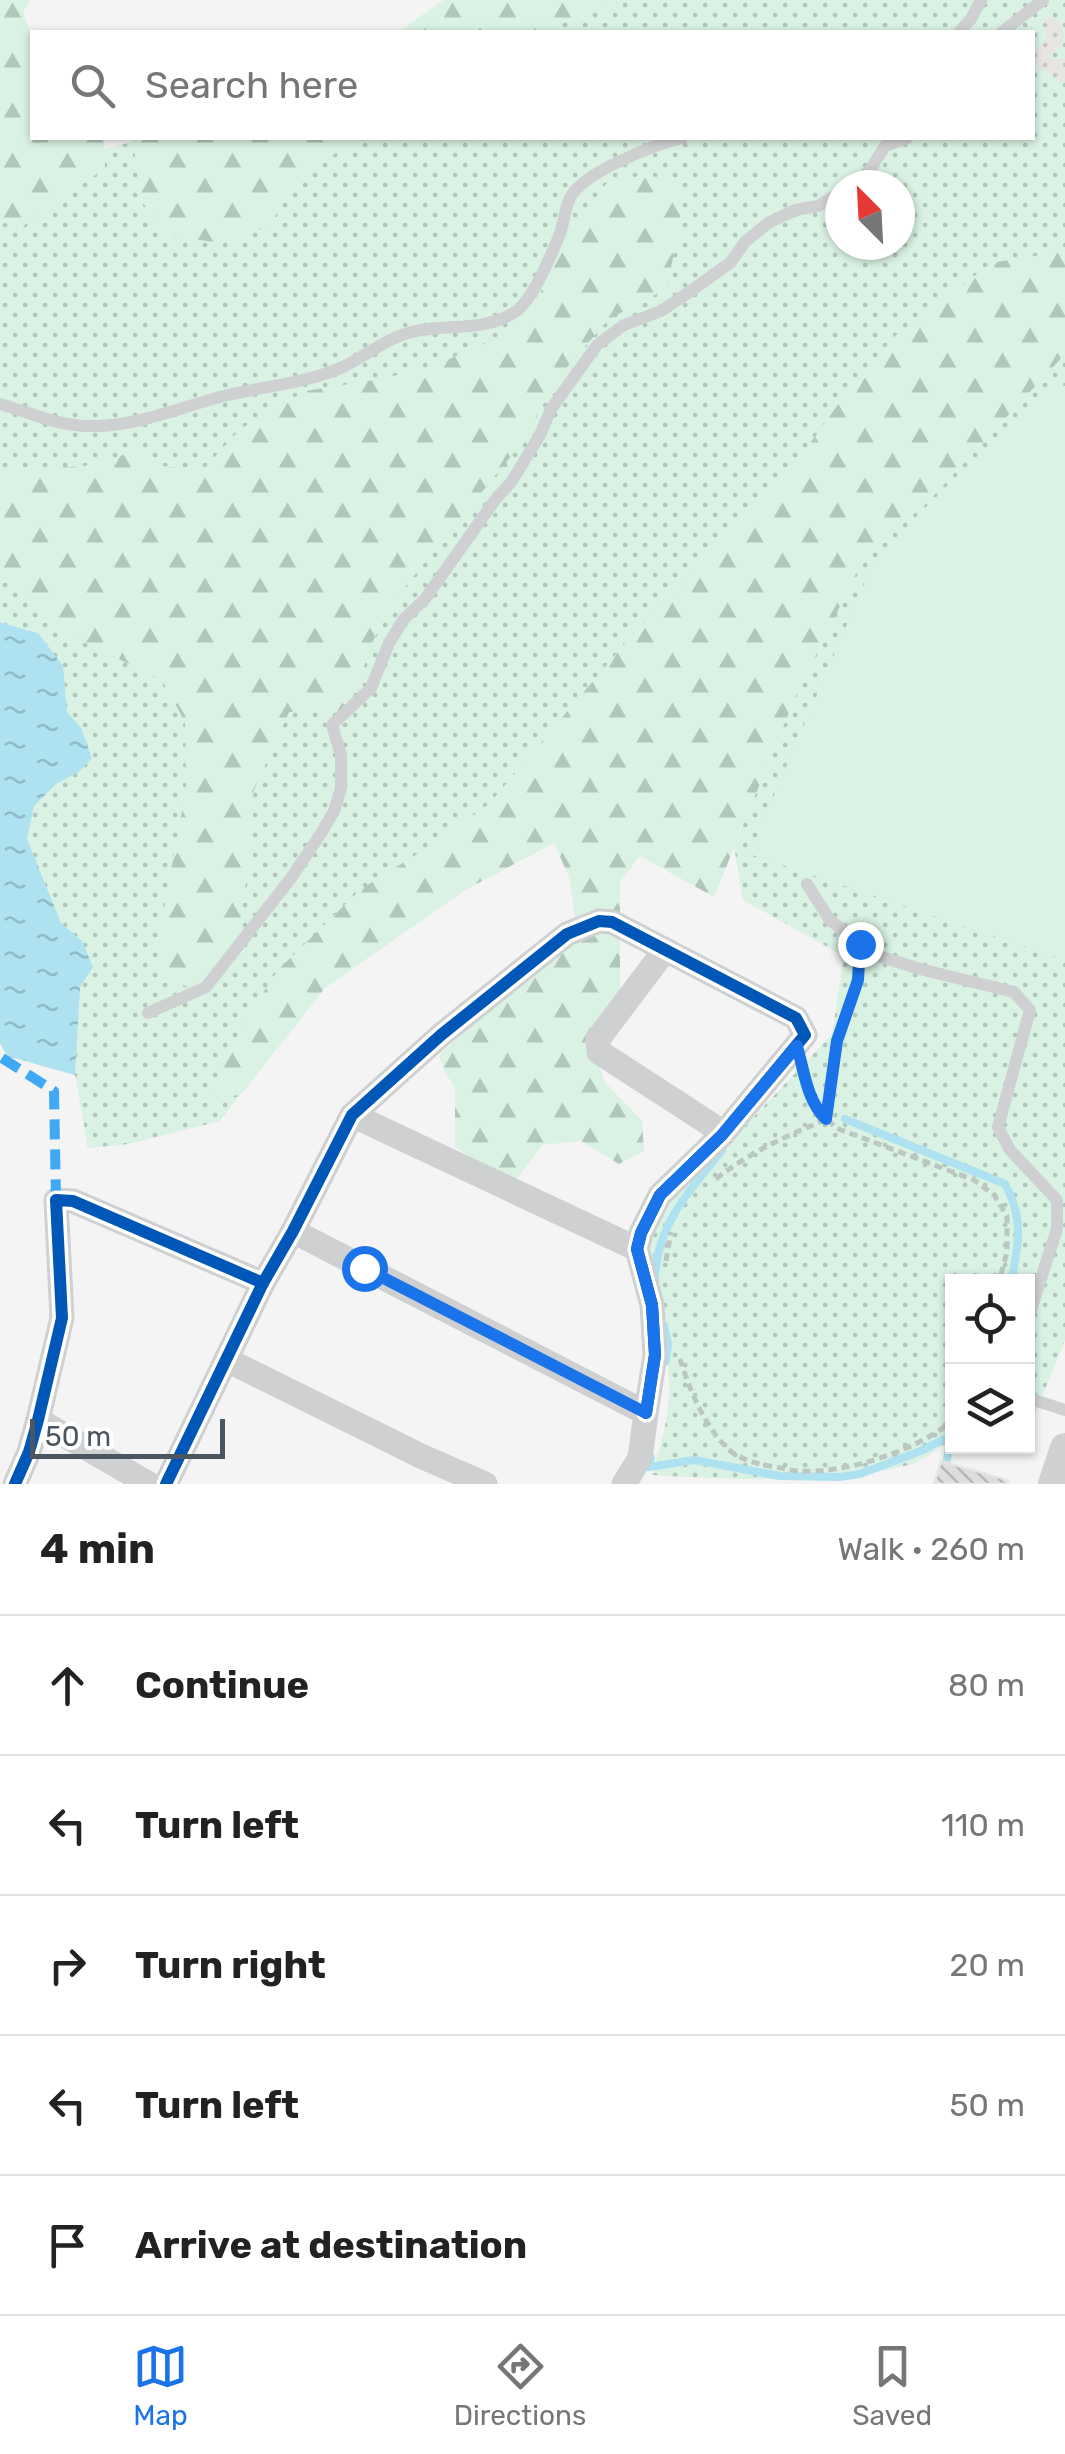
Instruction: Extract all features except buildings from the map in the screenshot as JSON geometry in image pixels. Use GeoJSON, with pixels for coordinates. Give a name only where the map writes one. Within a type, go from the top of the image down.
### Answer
{"type":"FeatureCollection","features":[{"type":"Feature","properties":{"kind":"street"},"geometry":{"type":"LineString","coordinates":[[166,1484],[263,1283],[352,1115],[441,1035],[567,934],[599,921],[612,922],[796,1018],[805,1035],[722,1135],[660,1195],[641,1233],[637,1249],[652,1305],[655,1355],[640,1458],[624,1484]]}},
{"type":"Feature","properties":{"kind":"street"},"geometry":{"type":"LineString","coordinates":[[665,950],[598,1039],[600,1052],[722,1135]]}},
{"type":"Feature","properties":{"kind":"street"},"geometry":{"type":"LineString","coordinates":[[352,1115],[637,1249]]}},
{"type":"Feature","properties":{"kind":"street"},"geometry":{"type":"LineString","coordinates":[[15,1484],[29,1452],[62,1318],[56,1200],[73,1201],[263,1283]]}},
{"type":"Feature","properties":{"kind":"street"},"geometry":{"type":"LineString","coordinates":[[293,1231],[646,1413]]}},
{"type":"Feature","properties":{"kind":"street"},"geometry":{"type":"LineString","coordinates":[[227,1360],[485,1484]]}},
{"type":"Feature","properties":{"kind":"street"},"geometry":{"type":"LineString","coordinates":[[38,1420],[149,1484]]}},
{"type":"Feature","properties":{"kind":"street"},"geometry":{"type":"LineString","coordinates":[[1053,1484],[1065,1448]]}},
{"type":"Feature","properties":{"kind":"lane"},"geometry":{"type":"LineString","coordinates":[[962,30],[981,0]]}},
{"type":"Feature","properties":{"kind":"lane"},"geometry":{"type":"LineString","coordinates":[[1005,30],[1043,0]]}},
{"type":"Feature","properties":{"kind":"lane"},"geometry":{"type":"LineString","coordinates":[[0,404],[86,426],[121,424],[231,394],[303,381],[421,329],[454,329],[494,322],[516,311],[527,300],[560,233],[571,196],[599,172],[675,140]]}},
{"type":"Feature","properties":{"kind":"lane"},"geometry":{"type":"LineString","coordinates":[[870,170],[886,146],[902,140]]}},
{"type":"Feature","properties":{"kind":"lane"},"geometry":{"type":"LineString","coordinates":[[148,1014],[206,987],[300,864],[334,811],[341,788],[340,755],[332,725],[371,688],[389,643],[404,619],[424,599],[512,481],[540,436],[551,409],[596,345],[624,325],[661,311],[686,295],[730,263],[745,242],[768,222],[825,202]]}},
{"type":"Feature","properties":{"kind":"lane"},"geometry":{"type":"LineString","coordinates":[[807,884],[829,919],[872,954],[1014,992],[1030,1010],[998,1127],[1010,1150],[1057,1200],[1057,1230],[1035,1298]]}},
{"type":"Feature","properties":{"kind":"lane"},"geometry":{"type":"LineString","coordinates":[[1035,1400],[1065,1410]]}},
{"type":"Feature","properties":{"kind":"path"},"geometry":{"type":"LineString","coordinates":[[826,1119],[837,1041],[858,980],[860,944]]}},
{"type":"Feature","properties":{"kind":"path"},"geometry":{"type":"LineString","coordinates":[[797,1046],[810,1096],[836,1128],[974,1180],[994,1195],[1007,1216],[1007,1252],[1000,1274]]}},
{"type":"Feature","properties":{"kind":"path"},"geometry":{"type":"LineString","coordinates":[[710,1184],[776,1140],[826,1119]]}},
{"type":"Feature","properties":{"kind":"path"},"geometry":{"type":"LineString","coordinates":[[666,1265],[672,1229]]}},
{"type":"Feature","properties":{"kind":"path"},"geometry":{"type":"LineString","coordinates":[[679,1353],[687,1380],[710,1426],[734,1454],[760,1464],[801,1472],[849,1466],[910,1449],[945,1426]]}},
{"type":"Feature","properties":{"kind":"green space"},"geometry":{"type":"Polygon","coordinates":[[[0,0],[30,0],[23,12],[30,30],[30,140],[104,140],[105,168],[22,227],[0,222],[0,0]]]}},
{"type":"Feature","properties":{"kind":"green space"},"geometry":{"type":"Polygon","coordinates":[[[443,0],[629,0],[565,21],[555,30],[402,30],[443,0]]]}},
{"type":"Feature","properties":{"kind":"green space"},"geometry":{"type":"Polygon","coordinates":[[[478,0],[1065,0],[1065,1340],[1035,1415],[1035,1274],[945,1274],[945,1445],[913,1464],[852,1475],[750,1479],[652,1475],[666,1420],[669,1378],[664,1337],[643,1255],[673,1199],[832,1034],[844,956],[743,900],[734,846],[853,537],[554,843],[465,890],[324,988],[220,1121],[129,1144],[88,1148],[75,1075],[7,1056],[0,1043],[0,137],[95,152],[138,140],[1035,140],[1035,30],[474,30],[478,0]]]}},
{"type":"Feature","properties":{"kind":"green space"},"geometry":{"type":"Polygon","coordinates":[[[132,140],[364,140],[338,151],[294,186],[269,226],[222,243],[169,236],[142,202],[132,140]]]}},
{"type":"Feature","properties":{"kind":"green space"},"geometry":{"type":"Polygon","coordinates":[[[647,174],[683,187],[678,236],[666,289],[609,319],[561,374],[516,450],[396,598],[373,641],[348,711],[289,712],[250,799],[249,859],[238,942],[193,989],[163,976],[158,940],[186,789],[185,722],[162,680],[61,631],[0,567],[0,479],[14,471],[84,466],[137,451],[163,466],[202,471],[240,429],[305,391],[426,369],[507,334],[533,313],[557,247],[606,184],[647,174]]]}},
{"type":"Feature","properties":{"kind":"green space"},"geometry":{"type":"Polygon","coordinates":[[[1065,251],[1065,354],[926,504],[865,555],[794,700],[714,897],[640,856],[620,882],[620,991],[592,1041],[604,1081],[642,1121],[644,1151],[619,1164],[581,1141],[542,1145],[517,1179],[455,1147],[455,1087],[439,1056],[578,935],[569,877],[554,843],[465,890],[325,988],[243,1092],[209,1107],[218,1074],[246,1018],[278,970],[361,889],[489,804],[626,642],[782,482],[894,337],[991,263],[1065,251]]]}},
{"type":"Feature","properties":{"kind":"green space"},"geometry":{"type":"Polygon","coordinates":[[[1055,384],[1065,386],[1065,960],[749,854],[874,561],[1055,384]]]}},
{"type":"Feature","properties":{"kind":"sand"},"geometry":{"type":"Polygon","coordinates":[[[1050,17],[1062,22],[1064,40],[1051,55],[1052,59],[1065,59],[1065,82],[1040,69],[1035,60],[1035,49],[1047,37],[1044,22],[1050,17]]]}},
{"type":"Feature","properties":{"kind":"water"},"geometry":{"type":"Polygon","coordinates":[[[0,622],[39,634],[63,666],[67,712],[81,728],[92,758],[34,806],[27,839],[61,923],[82,941],[93,967],[80,987],[75,1075],[7,1056],[0,1043],[0,622]]]}},
{"type":"Feature","properties":{"kind":"waterway"},"geometry":{"type":"LineString","coordinates":[[845,1119],[1005,1184],[1015,1208],[1018,1232],[1013,1274]]}},
{"type":"Feature","properties":{"kind":"waterway"},"geometry":{"type":"LineString","coordinates":[[655,1277],[669,1224],[687,1194],[722,1151]]}},
{"type":"Feature","properties":{"kind":"waterway"},"geometry":{"type":"LineString","coordinates":[[664,1325],[666,1361]]}},
{"type":"Feature","properties":{"kind":"waterway"},"geometry":{"type":"LineString","coordinates":[[651,1458],[649,1467],[694,1460],[780,1476],[840,1477],[860,1474],[945,1439]]}},
{"type":"Feature","properties":{"kind":"waterway"},"geometry":{"type":"LineString","coordinates":[[942,1484],[948,1454]]}},
{"type":"Feature","properties":{"kind":"marked path"},"geometry":{"type":"LineString","coordinates":[[2,1058],[54,1091],[56,1200]]}},
{"type":"Feature","properties":{"kind":"cycle path"},"geometry":{"type":"LineString","coordinates":[[166,1484],[263,1283],[352,1115],[441,1035],[567,934],[599,921],[612,922],[796,1018],[805,1035],[722,1135],[660,1195],[641,1233],[637,1249],[652,1305],[655,1355],[646,1413]]}},
{"type":"Feature","properties":{"kind":"cycle path"},"geometry":{"type":"LineString","coordinates":[[15,1484],[29,1452],[62,1318],[56,1200],[73,1201],[263,1283]]}},
{"type":"Feature","properties":{"kind":"route"},"geometry":{"type":"LineString","coordinates":[[364,1268],[646,1413],[655,1355],[652,1305],[637,1249],[641,1233],[660,1195],[722,1135],[797,1046],[810,1096],[826,1119],[837,1041],[858,980],[860,944]]}}]}
